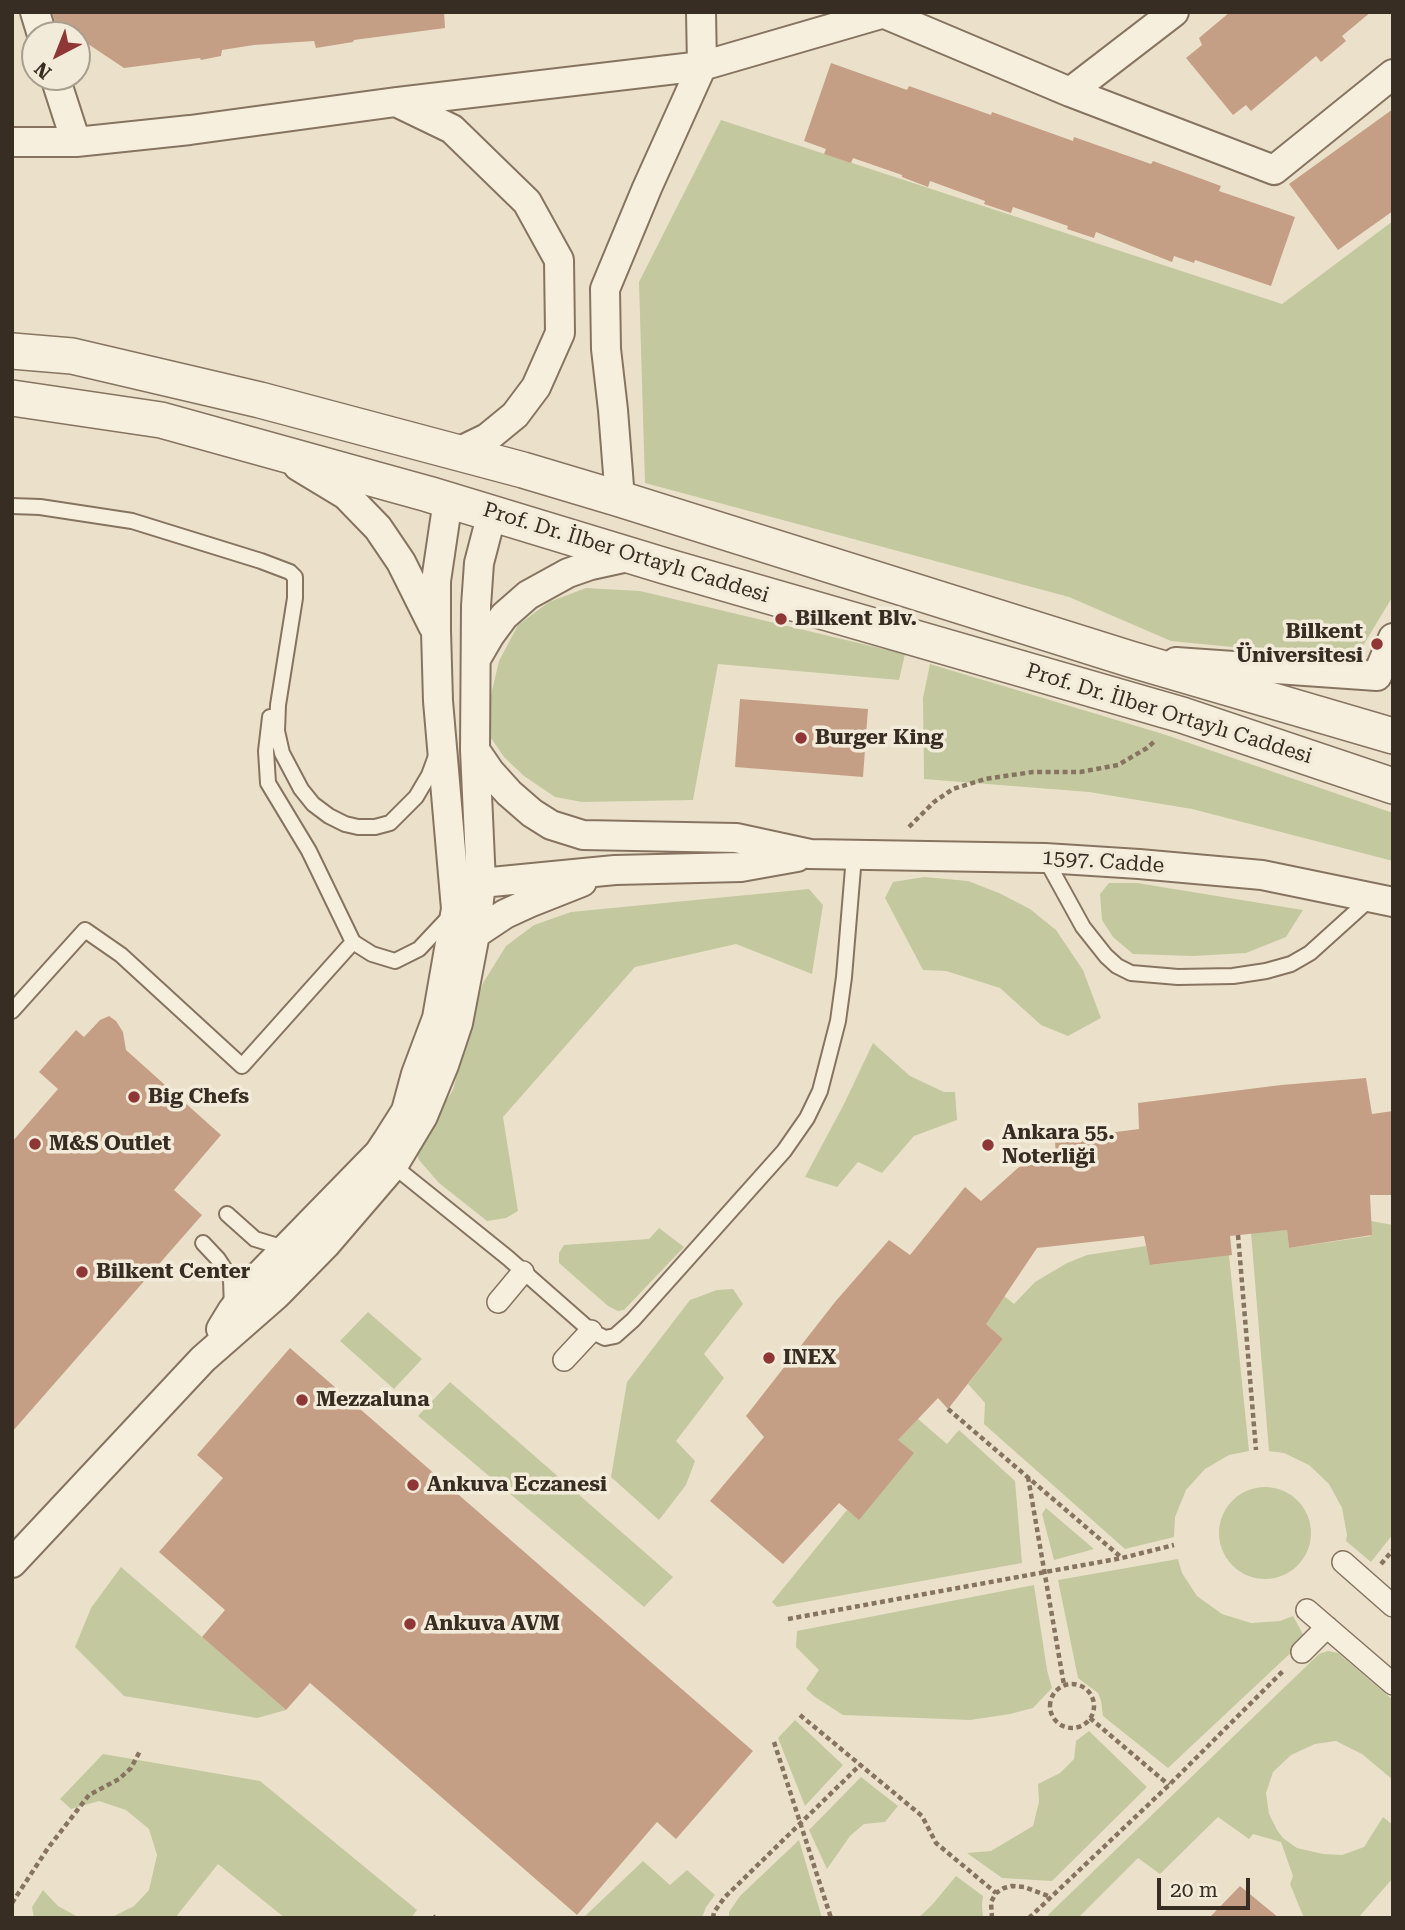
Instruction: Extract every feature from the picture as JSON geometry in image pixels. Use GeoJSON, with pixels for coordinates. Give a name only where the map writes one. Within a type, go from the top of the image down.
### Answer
{"type":"FeatureCollection","features":[{"type":"Feature","properties":{"kind":"street"},"geometry":{"type":"LineString","coordinates":[[620,499],[606,349],[605,289],[702,66],[701,12]]}},
{"type":"Feature","properties":{"kind":"street"},"geometry":{"type":"LineString","coordinates":[[1070,92],[1174,12]]}},
{"type":"Feature","properties":{"kind":"street"},"geometry":{"type":"LineString","coordinates":[[12,142],[76,142],[190,130],[396,102],[702,66],[886,13],[1070,92],[1274,170],[1393,74]]}},
{"type":"Feature","properties":{"kind":"street"},"geometry":{"type":"LineString","coordinates":[[60,91],[76,142]]}},
{"type":"Feature","properties":{"kind":"street"},"geometry":{"type":"LineString","coordinates":[[203,1359],[232,1311],[295,1237],[386,1159],[406,1111],[416,1073],[430,1040],[442,999],[456,909],[438,701],[436,581],[456,453],[487,438],[514,415],[536,387],[560,333],[559,260],[527,202],[453,129],[396,102]]}},
{"type":"Feature","properties":{"kind":"street","name":"Prof. Dr. İlber Ortaylı Caddesi"},"geometry":{"type":"LineString","coordinates":[[12,351],[72,356],[260,400],[503,466],[620,499],[1130,659],[1393,736]]}},
{"type":"Feature","properties":{"kind":"street","name":"Prof. Dr. İlber Ortaylı Caddesi"},"geometry":{"type":"LineString","coordinates":[[12,398],[161,420],[265,448],[1182,715],[1393,786]]}},
{"type":"Feature","properties":{"kind":"street"},"geometry":{"type":"LineString","coordinates":[[265,448],[346,495],[362,510],[401,562],[436,631]]}},
{"type":"Feature","properties":{"kind":"street"},"geometry":{"type":"LineString","coordinates":[[12,1563],[203,1359],[276,1295],[326,1244],[386,1159],[423,1116],[458,1023],[475,934],[481,883],[475,750],[475,606],[480,563],[503,466]]}},
{"type":"Feature","properties":{"kind":"street"},"geometry":{"type":"LineString","coordinates":[[474,661],[504,616],[528,595],[568,573],[632,556]]}},
{"type":"Feature","properties":{"kind":"street"},"geometry":{"type":"LineString","coordinates":[[1130,659],[1377,676],[1393,638]]}},
{"type":"Feature","properties":{"kind":"street","name":"1597. Cadde"},"geometry":{"type":"LineString","coordinates":[[475,750],[490,772],[532,813],[551,825],[583,835],[736,838],[810,854],[1045,858],[1262,875],[1382,899]]}},
{"type":"Feature","properties":{"kind":"street","name":"1597. Cadde"},"geometry":{"type":"LineString","coordinates":[[481,883],[615,870],[741,867],[810,854]]}},
{"type":"Feature","properties":{"kind":"street","name":"1597. Cadde"},"geometry":{"type":"LineString","coordinates":[[475,934],[505,914],[529,903],[615,870]]}},
{"type":"Feature","properties":{"kind":"street"},"geometry":{"type":"LineString","coordinates":[[456,909],[481,883]]}},
{"type":"Feature","properties":{"kind":"street"},"geometry":{"type":"LineString","coordinates":[[271,1264],[276,1295]]}},
{"type":"Feature","properties":{"kind":"street"},"geometry":{"type":"LineString","coordinates":[[498,1302],[523,1272]]}},
{"type":"Feature","properties":{"kind":"street"},"geometry":{"type":"LineString","coordinates":[[564,1360],[591,1331]]}},
{"type":"Feature","properties":{"kind":"street"},"geometry":{"type":"LineString","coordinates":[[1343,1562],[1371,1575],[1393,1606]]}},
{"type":"Feature","properties":{"kind":"street"},"geometry":{"type":"LineString","coordinates":[[1307,1610],[1393,1684]]}},
{"type":"Feature","properties":{"kind":"street"},"geometry":{"type":"LineString","coordinates":[[1302,1652],[1327,1627]]}},
{"type":"Feature","properties":{"kind":"lane"},"geometry":{"type":"LineString","coordinates":[[12,506],[40,507],[132,521],[290,572],[295,577],[295,598],[276,731],[282,753],[301,789],[313,804],[329,816],[358,827],[375,827],[390,823],[416,797],[429,775],[442,742]]}},
{"type":"Feature","properties":{"kind":"lane"},"geometry":{"type":"LineString","coordinates":[[278,705],[270,717],[268,728],[268,783],[309,851],[353,942],[372,954],[395,961],[419,949],[456,909]]}},
{"type":"Feature","properties":{"kind":"lane"},"geometry":{"type":"LineString","coordinates":[[386,1159],[591,1331],[605,1338],[615,1336],[625,1329],[784,1151],[807,1118],[820,1090],[838,1021],[854,856]]}},
{"type":"Feature","properties":{"kind":"lane"},"geometry":{"type":"LineString","coordinates":[[1045,858],[1083,928],[1106,956],[1131,973],[1178,977],[1233,976],[1291,964],[1382,899]]}},
{"type":"Feature","properties":{"kind":"lane"},"geometry":{"type":"LineString","coordinates":[[12,1011],[85,930],[121,955],[243,1066],[353,942]]}},
{"type":"Feature","properties":{"kind":"lane"},"geometry":{"type":"LineString","coordinates":[[227,1214],[255,1239],[271,1264]]}},
{"type":"Feature","properties":{"kind":"lane"},"geometry":{"type":"LineString","coordinates":[[255,1239],[278,1246],[295,1237]]}},
{"type":"Feature","properties":{"kind":"lane"},"geometry":{"type":"LineString","coordinates":[[203,1243],[231,1279],[232,1311]]}},
{"type":"Feature","properties":{"kind":"path"},"geometry":{"type":"LineString","coordinates":[[887,855],[914,821],[953,789],[985,779],[1033,772],[1080,772],[1118,765],[1147,748],[1182,715]]}},
{"type":"Feature","properties":{"kind":"path"},"geometry":{"type":"LineString","coordinates":[[1238,1235],[1256,1450]]}},
{"type":"Feature","properties":{"kind":"path"},"geometry":{"type":"LineString","coordinates":[[948,1409],[1122,1559]]}},
{"type":"Feature","properties":{"kind":"path"},"geometry":{"type":"LineString","coordinates":[[1027,1476],[1065,1685]]}},
{"type":"Feature","properties":{"kind":"path"},"geometry":{"type":"LineString","coordinates":[[788,1619],[1122,1559],[1174,1545]]}},
{"type":"Feature","properties":{"kind":"path"},"geometry":{"type":"LineString","coordinates":[[1371,1575],[1393,1550]]}},
{"type":"Feature","properties":{"kind":"path"},"geometry":{"type":"LineString","coordinates":[[1030,1918],[1302,1652]]}},
{"type":"Feature","properties":{"kind":"path"},"geometry":{"type":"LineString","coordinates":[[1076,1684],[1088,1691],[1094,1704],[1090,1718],[1079,1727],[1064,1726],[1053,1716],[1053,1696],[1065,1685],[1076,1684]]}},
{"type":"Feature","properties":{"kind":"path"},"geometry":{"type":"LineString","coordinates":[[800,1715],[922,1816],[936,1843],[996,1893]]}},
{"type":"Feature","properties":{"kind":"path"},"geometry":{"type":"LineString","coordinates":[[1090,1718],[1169,1785]]}},
{"type":"Feature","properties":{"kind":"path"},"geometry":{"type":"LineString","coordinates":[[774,1742],[831,1918]]}},
{"type":"Feature","properties":{"kind":"path"},"geometry":{"type":"LineString","coordinates":[[12,1903],[48,1848],[89,1795],[119,1779],[131,1768],[140,1752]]}},
{"type":"Feature","properties":{"kind":"path"},"geometry":{"type":"LineString","coordinates":[[713,1918],[714,1912],[725,1897],[860,1765]]}},
{"type":"Feature","properties":{"kind":"path"},"geometry":{"type":"LineString","coordinates":[[992,1918],[991,1902],[996,1893],[1012,1885],[1051,1897]]}},
{"type":"Feature","properties":{"kind":"green space"},"geometry":{"type":"Polygon","coordinates":[[[721,120],[1282,304],[1393,221],[1393,596],[1355,659],[1171,641],[1069,597],[645,483],[639,282],[721,120]]]}},
{"type":"Feature","properties":{"kind":"green space"},"geometry":{"type":"Polygon","coordinates":[[[586,588],[640,591],[905,654],[899,680],[718,664],[693,800],[582,802],[555,797],[524,776],[504,757],[491,738],[490,699],[499,661],[518,625],[549,602],[586,588]]]}},
{"type":"Feature","properties":{"kind":"green space"},"geometry":{"type":"Polygon","coordinates":[[[930,664],[1163,734],[1393,813],[1393,861],[1192,809],[1089,792],[924,779],[923,698],[930,664]]]}},
{"type":"Feature","properties":{"kind":"green space"},"geometry":{"type":"Polygon","coordinates":[[[924,877],[968,881],[1030,909],[1056,930],[1083,970],[1101,1018],[1068,1036],[1041,1025],[1000,988],[946,971],[923,970],[885,898],[893,882],[924,877]]]}},
{"type":"Feature","properties":{"kind":"green space"},"geometry":{"type":"Polygon","coordinates":[[[1109,883],[1137,883],[1303,910],[1286,937],[1246,953],[1193,956],[1133,954],[1113,937],[1102,920],[1100,894],[1109,883]]]}},
{"type":"Feature","properties":{"kind":"green space"},"geometry":{"type":"Polygon","coordinates":[[[809,889],[823,905],[812,974],[736,944],[635,967],[503,1117],[518,1211],[506,1218],[487,1221],[439,1183],[419,1160],[415,1149],[453,1090],[483,983],[506,946],[534,925],[571,912],[809,889]]]}},
{"type":"Feature","properties":{"kind":"green space"},"geometry":{"type":"Polygon","coordinates":[[[873,1043],[910,1076],[944,1092],[955,1092],[957,1120],[914,1136],[882,1173],[858,1162],[837,1187],[805,1177],[844,1104],[873,1043]]]}},
{"type":"Feature","properties":{"kind":"green space"},"geometry":{"type":"Polygon","coordinates":[[[1371,1221],[1393,1225],[1393,1534],[1371,1562],[1346,1541],[1342,1508],[1329,1484],[1309,1465],[1284,1453],[1269,1451],[1251,1233],[1287,1230],[1289,1248],[1371,1236],[1371,1221]]]}},
{"type":"Feature","properties":{"kind":"green space"},"geometry":{"type":"Polygon","coordinates":[[[659,1228],[684,1247],[624,1310],[618,1311],[608,1306],[559,1263],[559,1253],[564,1245],[649,1239],[659,1228]]]}},
{"type":"Feature","properties":{"kind":"green space"},"geometry":{"type":"Polygon","coordinates":[[[1146,1246],[1151,1265],[1229,1255],[1249,1451],[1229,1455],[1205,1469],[1186,1490],[1175,1517],[1174,1537],[1125,1549],[984,1424],[985,1403],[968,1384],[1003,1339],[975,1315],[1004,1296],[1014,1304],[1035,1282],[1067,1263],[1087,1255],[1146,1246]]]}},
{"type":"Feature","properties":{"kind":"green space"},"geometry":{"type":"Polygon","coordinates":[[[733,1289],[743,1304],[704,1354],[724,1378],[676,1441],[695,1461],[686,1485],[659,1520],[611,1477],[627,1382],[690,1300],[717,1290],[733,1289]]]}},
{"type":"Feature","properties":{"kind":"green space"},"geometry":{"type":"Polygon","coordinates":[[[368,1312],[422,1359],[394,1389],[340,1341],[368,1312]]]}},
{"type":"Feature","properties":{"kind":"green space"},"geometry":{"type":"Polygon","coordinates":[[[450,1382],[673,1577],[644,1607],[418,1416],[450,1382]]]}},
{"type":"Feature","properties":{"kind":"green space"},"geometry":{"type":"Polygon","coordinates":[[[918,1419],[947,1444],[959,1430],[1015,1481],[1022,1563],[777,1607],[772,1602],[847,1510],[859,1519],[898,1440],[918,1419]]]}},
{"type":"Feature","properties":{"kind":"green space"},"geometry":{"type":"Polygon","coordinates":[[[1265,1487],[1291,1495],[1303,1507],[1311,1533],[1303,1559],[1291,1571],[1265,1579],[1239,1571],[1227,1559],[1219,1533],[1227,1507],[1239,1495],[1265,1487]]]}},
{"type":"Feature","properties":{"kind":"green space"},"geometry":{"type":"Polygon","coordinates":[[[1046,1508],[1094,1549],[1054,1560],[1042,1514],[1046,1508]]]}},
{"type":"Feature","properties":{"kind":"green space"},"geometry":{"type":"Polygon","coordinates":[[[1178,1559],[1182,1573],[1197,1596],[1222,1614],[1251,1623],[1280,1621],[1293,1616],[1304,1636],[1297,1647],[1168,1768],[1103,1716],[1098,1693],[1078,1678],[1058,1580],[1178,1559]]]}},
{"type":"Feature","properties":{"kind":"green space"},"geometry":{"type":"Polygon","coordinates":[[[121,1567],[286,1710],[257,1718],[124,1696],[75,1647],[91,1608],[121,1567]]]}},
{"type":"Feature","properties":{"kind":"green space"},"geometry":{"type":"Polygon","coordinates":[[[1034,1585],[1052,1688],[1033,1708],[970,1720],[843,1715],[806,1689],[819,1670],[796,1647],[797,1631],[1034,1585]]]}},
{"type":"Feature","properties":{"kind":"green space"},"geometry":{"type":"Polygon","coordinates":[[[1328,1651],[1338,1653],[1393,1700],[1393,1780],[1362,1754],[1336,1741],[1315,1744],[1291,1755],[1273,1772],[1266,1793],[1269,1814],[1277,1830],[1297,1848],[1342,1855],[1364,1847],[1383,1817],[1393,1825],[1393,1878],[1358,1918],[1304,1918],[1290,1884],[1293,1876],[1281,1842],[1253,1834],[1249,1839],[1218,1817],[1160,1874],[1138,1858],[1078,1918],[1051,1918],[1048,1915],[1319,1654],[1328,1651]]]}},
{"type":"Feature","properties":{"kind":"green space"},"geometry":{"type":"Polygon","coordinates":[[[795,1720],[843,1765],[805,1806],[778,1738],[795,1720]]]}},
{"type":"Feature","properties":{"kind":"green space"},"geometry":{"type":"Polygon","coordinates":[[[1089,1731],[1147,1787],[1052,1881],[1002,1878],[967,1853],[991,1851],[1033,1826],[1039,1802],[1038,1784],[1060,1773],[1074,1759],[1076,1741],[1089,1731]]]}},
{"type":"Feature","properties":{"kind":"green space"},"geometry":{"type":"Polygon","coordinates":[[[103,1754],[260,1781],[417,1910],[411,1918],[285,1918],[218,1864],[175,1918],[102,1918],[114,1916],[134,1906],[149,1890],[157,1855],[149,1829],[126,1810],[99,1801],[71,1809],[60,1799],[103,1754]]]}},
{"type":"Feature","properties":{"kind":"green space"},"geometry":{"type":"Polygon","coordinates":[[[861,1777],[898,1806],[885,1822],[864,1824],[850,1836],[827,1869],[809,1830],[861,1777]]]}},
{"type":"Feature","properties":{"kind":"green space"},"geometry":{"type":"Polygon","coordinates":[[[799,1840],[822,1918],[729,1918],[729,1912],[740,1896],[799,1840]]]}},
{"type":"Feature","properties":{"kind":"green space"},"geometry":{"type":"Polygon","coordinates":[[[643,1861],[670,1885],[687,1870],[715,1895],[702,1918],[583,1918],[643,1861]]]}},
{"type":"Feature","properties":{"kind":"green space"},"geometry":{"type":"Polygon","coordinates":[[[956,1876],[983,1896],[983,1918],[918,1918],[932,1905],[956,1876]]]}},
{"type":"Feature","properties":{"kind":"green space"},"geometry":{"type":"Polygon","coordinates":[[[43,1890],[58,1906],[80,1918],[34,1918],[32,1907],[43,1890]]]}},
{"type":"Feature","properties":{"kind":"building"},"geometry":{"type":"Polygon","coordinates":[[[52,12],[444,12],[445,28],[316,48],[314,41],[254,45],[222,50],[221,56],[201,60],[124,68],[91,46],[91,21],[55,21],[52,12]]]}},
{"type":"Feature","properties":{"kind":"building"},"geometry":{"type":"Polygon","coordinates":[[[1230,12],[1371,12],[1342,36],[1346,41],[1321,62],[1316,56],[1251,111],[1246,105],[1233,115],[1186,58],[1202,45],[1199,38],[1230,12]]]}},
{"type":"Feature","properties":{"kind":"building"},"geometry":{"type":"Polygon","coordinates":[[[831,63],[907,90],[909,86],[991,115],[992,112],[1073,141],[1074,137],[1151,164],[1153,161],[1221,186],[1219,191],[1295,217],[1271,286],[1195,260],[1194,263],[1174,256],[1172,262],[1096,232],[1094,238],[1013,207],[1011,213],[984,204],[985,201],[930,181],[928,187],[853,158],[851,163],[824,154],[826,149],[804,141],[831,63]]]}},
{"type":"Feature","properties":{"kind":"building"},"geometry":{"type":"Polygon","coordinates":[[[1393,109],[1393,211],[1338,250],[1289,184],[1393,109]]]}},
{"type":"Feature","properties":{"kind":"building","name":"Burger King"},"geometry":{"type":"Polygon","coordinates":[[[740,699],[868,709],[863,777],[735,767],[740,699]]]}},
{"type":"Feature","properties":{"kind":"building","name":"Bilkent Center"},"geometry":{"type":"Polygon","coordinates":[[[109,1016],[123,1032],[126,1050],[221,1135],[174,1190],[202,1215],[12,1432],[12,1142],[58,1089],[39,1072],[76,1030],[84,1037],[100,1020],[109,1016]]]}},
{"type":"Feature","properties":{"kind":"building"},"geometry":{"type":"Polygon","coordinates":[[[1366,1078],[1372,1114],[1393,1111],[1393,1195],[1370,1195],[1372,1235],[1289,1248],[1287,1230],[1230,1236],[1232,1255],[1150,1265],[1144,1236],[1037,1248],[986,1324],[1003,1339],[948,1409],[938,1398],[898,1440],[914,1453],[859,1520],[839,1503],[783,1564],[710,1501],[764,1437],[746,1416],[835,1302],[889,1240],[910,1255],[965,1187],[981,1201],[1019,1167],[1056,1160],[1055,1140],[1139,1129],[1138,1103],[1281,1085],[1366,1078]]]}},
{"type":"Feature","properties":{"kind":"building","name":"Ankuva AVM"},"geometry":{"type":"Polygon","coordinates":[[[290,1348],[753,1751],[676,1839],[657,1822],[577,1915],[310,1683],[286,1710],[202,1637],[225,1610],[159,1552],[223,1478],[197,1455],[290,1348]]]}},
{"type":"Feature","properties":{"kind":"building"},"geometry":{"type":"Polygon","coordinates":[[[1240,1886],[1279,1918],[1209,1918],[1240,1886]]]}},
{"type":"Feature","properties":{"kind":"place","name":"Bilkent Blv."},"geometry":{"type":"Point","coordinates":[781,619]}},
{"type":"Feature","properties":{"kind":"place","name":"Bilkent Üniversitesi"},"geometry":{"type":"Point","coordinates":[1377,644]}},
{"type":"Feature","properties":{"kind":"place","name":"Burger King"},"geometry":{"type":"Point","coordinates":[801,738]}},
{"type":"Feature","properties":{"kind":"place","name":"Big Chefs"},"geometry":{"type":"Point","coordinates":[134,1097]}},
{"type":"Feature","properties":{"kind":"place","name":"M&S Outlet"},"geometry":{"type":"Point","coordinates":[35,1144]}},
{"type":"Feature","properties":{"kind":"place","name":"Ankara 55. Noterliği"},"geometry":{"type":"Point","coordinates":[988,1145]}},
{"type":"Feature","properties":{"kind":"place","name":"Bilkent Center"},"geometry":{"type":"Point","coordinates":[82,1272]}},
{"type":"Feature","properties":{"kind":"place","name":"INEX"},"geometry":{"type":"Point","coordinates":[769,1358]}},
{"type":"Feature","properties":{"kind":"place","name":"Mezzaluna"},"geometry":{"type":"Point","coordinates":[302,1400]}},
{"type":"Feature","properties":{"kind":"place","name":"Ankuva Eczanesi"},"geometry":{"type":"Point","coordinates":[413,1485]}},
{"type":"Feature","properties":{"kind":"place","name":"Ankuva AVM"},"geometry":{"type":"Point","coordinates":[410,1624]}}]}
